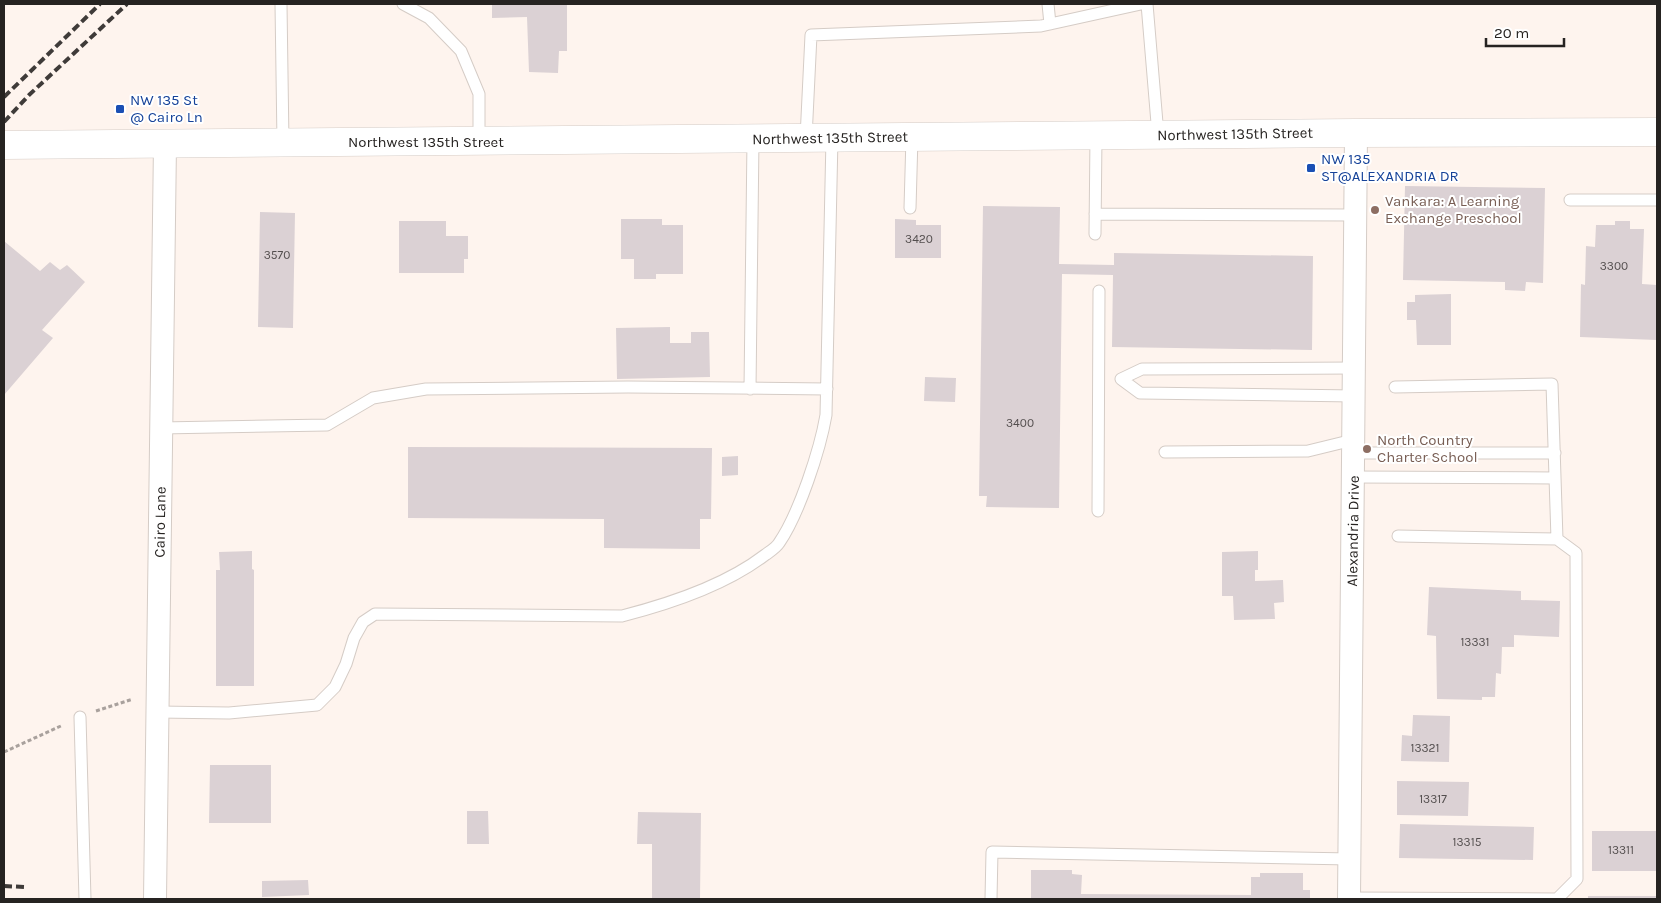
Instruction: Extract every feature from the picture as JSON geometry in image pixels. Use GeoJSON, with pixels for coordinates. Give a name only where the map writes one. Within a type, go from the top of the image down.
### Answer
{"type":"FeatureCollection","features":[{"type":"Feature","properties":{"kind":"main road","name":"Northwest 135th Street"},"geometry":{"type":"LineString","coordinates":[[4,145],[1657,132]]}},
{"type":"Feature","properties":{"kind":"street","name":"Alexandria Drive"},"geometry":{"type":"LineString","coordinates":[[1349,898],[1356,133]]}},
{"type":"Feature","properties":{"kind":"street","name":"Cairo Lane"},"geometry":{"type":"LineString","coordinates":[[156,899],[165,144]]}},
{"type":"Feature","properties":{"kind":"lane"},"geometry":{"type":"LineString","coordinates":[[281,4],[283,143]]}},
{"type":"Feature","properties":{"kind":"lane"},"geometry":{"type":"LineString","coordinates":[[403,4],[429,18],[461,51],[478,94],[479,141]]}},
{"type":"Feature","properties":{"kind":"lane"},"geometry":{"type":"LineString","coordinates":[[1048,4],[1050,24]]}},
{"type":"Feature","properties":{"kind":"lane"},"geometry":{"type":"LineString","coordinates":[[158,712],[229,713],[317,705],[335,687],[346,664],[354,638],[363,622],[375,614],[622,616],[662,606],[749,568],[778,544],[795,512],[824,429],[827,390],[818,138],[812,35],[1050,24],[1141,4]]}},
{"type":"Feature","properties":{"kind":"lane"},"geometry":{"type":"LineString","coordinates":[[1147,4],[1158,135]]}},
{"type":"Feature","properties":{"kind":"lane"},"geometry":{"type":"LineString","coordinates":[[1095,234],[1096,136]]}},
{"type":"Feature","properties":{"kind":"lane"},"geometry":{"type":"LineString","coordinates":[[910,208],[912,137]]}},
{"type":"Feature","properties":{"kind":"lane"},"geometry":{"type":"LineString","coordinates":[[750,389],[753,139]]}},
{"type":"Feature","properties":{"kind":"lane"},"geometry":{"type":"LineString","coordinates":[[1570,200],[1657,200]]}},
{"type":"Feature","properties":{"kind":"lane"},"geometry":{"type":"LineString","coordinates":[[1095,214],[1356,215]]}},
{"type":"Feature","properties":{"kind":"lane"},"geometry":{"type":"LineString","coordinates":[[1098,510],[1099,291]]}},
{"type":"Feature","properties":{"kind":"lane"},"geometry":{"type":"LineString","coordinates":[[1098,379],[1121,379],[1142,369],[1354,368]]}},
{"type":"Feature","properties":{"kind":"lane"},"geometry":{"type":"LineString","coordinates":[[1121,379],[1140,393],[1354,396]]}},
{"type":"Feature","properties":{"kind":"lane"},"geometry":{"type":"LineString","coordinates":[[1394,386],[1552,384],[1557,540]]}},
{"type":"Feature","properties":{"kind":"lane"},"geometry":{"type":"LineString","coordinates":[[161,428],[327,425],[373,398],[426,389],[628,387],[827,390]]}},
{"type":"Feature","properties":{"kind":"lane"},"geometry":{"type":"LineString","coordinates":[[1165,452],[1308,451],[1353,447],[1555,453]]}},
{"type":"Feature","properties":{"kind":"lane"},"geometry":{"type":"LineString","coordinates":[[1353,477],[1555,478]]}},
{"type":"Feature","properties":{"kind":"lane"},"geometry":{"type":"LineString","coordinates":[[1349,898],[1557,899],[1577,879],[1576,553],[1557,540],[1398,536]]}},
{"type":"Feature","properties":{"kind":"lane"},"geometry":{"type":"LineString","coordinates":[[80,717],[85,899]]}},
{"type":"Feature","properties":{"kind":"lane"},"geometry":{"type":"LineString","coordinates":[[991,899],[992,852],[1350,859]]}},
{"type":"Feature","properties":{"kind":"building"},"geometry":{"type":"Polygon","coordinates":[[[492,4],[567,4],[567,51],[559,51],[558,73],[529,72],[527,17],[492,18],[492,4]]]}},
{"type":"Feature","properties":{"kind":"building"},"geometry":{"type":"Polygon","coordinates":[[[1405,186],[1545,188],[1543,283],[1526,282],[1525,291],[1505,290],[1505,282],[1403,280],[1405,186]]]}},
{"type":"Feature","properties":{"kind":"building"},"geometry":{"type":"Polygon","coordinates":[[[983,206],[1060,207],[1059,264],[1114,265],[1114,253],[1313,256],[1312,350],[1112,347],[1113,275],[1062,274],[1059,508],[986,507],[987,496],[979,496],[983,206]]]}},
{"type":"Feature","properties":{"kind":"building"},"geometry":{"type":"Polygon","coordinates":[[[260,212],[295,213],[293,328],[258,327],[260,212]]]}},
{"type":"Feature","properties":{"kind":"building"},"geometry":{"type":"Polygon","coordinates":[[[621,219],[662,219],[662,225],[683,225],[683,274],[656,274],[656,279],[634,279],[634,259],[621,259],[621,219]]]}},
{"type":"Feature","properties":{"kind":"building"},"geometry":{"type":"Polygon","coordinates":[[[895,219],[916,220],[916,225],[941,225],[941,258],[895,258],[895,219]]]}},
{"type":"Feature","properties":{"kind":"building"},"geometry":{"type":"Polygon","coordinates":[[[399,221],[446,221],[446,236],[468,236],[468,259],[464,259],[464,273],[399,273],[399,221]]]}},
{"type":"Feature","properties":{"kind":"building"},"geometry":{"type":"Polygon","coordinates":[[[1615,221],[1630,221],[1630,229],[1644,229],[1642,284],[1657,285],[1657,340],[1580,337],[1581,284],[1585,285],[1586,246],[1595,247],[1596,225],[1615,225],[1615,221]]]}},
{"type":"Feature","properties":{"kind":"building"},"geometry":{"type":"Polygon","coordinates":[[[4,241],[40,271],[50,262],[60,270],[67,265],[85,282],[42,330],[53,338],[4,395],[4,241]]]}},
{"type":"Feature","properties":{"kind":"building"},"geometry":{"type":"Polygon","coordinates":[[[1451,294],[1451,345],[1417,345],[1416,320],[1407,320],[1407,302],[1415,302],[1415,295],[1451,294]]]}},
{"type":"Feature","properties":{"kind":"building"},"geometry":{"type":"Polygon","coordinates":[[[670,327],[670,343],[691,343],[691,332],[709,332],[710,377],[617,379],[616,328],[670,327]]]}},
{"type":"Feature","properties":{"kind":"building"},"geometry":{"type":"Polygon","coordinates":[[[925,377],[956,378],[955,402],[924,401],[925,377]]]}},
{"type":"Feature","properties":{"kind":"building"},"geometry":{"type":"Polygon","coordinates":[[[408,447],[712,448],[711,519],[700,519],[700,549],[604,548],[604,519],[408,518],[408,447]]]}},
{"type":"Feature","properties":{"kind":"building"},"geometry":{"type":"Polygon","coordinates":[[[738,456],[738,475],[722,476],[722,457],[738,456]]]}},
{"type":"Feature","properties":{"kind":"building"},"geometry":{"type":"Polygon","coordinates":[[[252,551],[252,569],[254,570],[254,686],[216,686],[216,570],[220,570],[219,552],[252,551]]]}},
{"type":"Feature","properties":{"kind":"building"},"geometry":{"type":"Polygon","coordinates":[[[1258,551],[1258,570],[1255,570],[1255,581],[1283,580],[1284,602],[1274,603],[1275,619],[1234,620],[1233,596],[1222,596],[1222,552],[1258,551]]]}},
{"type":"Feature","properties":{"kind":"building"},"geometry":{"type":"Polygon","coordinates":[[[1429,587],[1521,591],[1521,600],[1560,601],[1559,637],[1514,635],[1514,647],[1502,647],[1501,674],[1496,673],[1495,697],[1482,697],[1482,700],[1437,699],[1436,636],[1427,635],[1429,587]]]}},
{"type":"Feature","properties":{"kind":"building"},"geometry":{"type":"Polygon","coordinates":[[[1413,715],[1450,716],[1449,762],[1401,761],[1402,735],[1412,736],[1413,715]]]}},
{"type":"Feature","properties":{"kind":"building"},"geometry":{"type":"Polygon","coordinates":[[[210,765],[271,765],[271,823],[209,823],[210,765]]]}},
{"type":"Feature","properties":{"kind":"building"},"geometry":{"type":"Polygon","coordinates":[[[1397,781],[1469,782],[1468,816],[1397,815],[1397,781]]]}},
{"type":"Feature","properties":{"kind":"building"},"geometry":{"type":"Polygon","coordinates":[[[467,811],[488,811],[489,844],[467,844],[467,811]]]}},
{"type":"Feature","properties":{"kind":"building"},"geometry":{"type":"Polygon","coordinates":[[[638,812],[701,813],[700,899],[652,899],[652,844],[637,844],[638,812]]]}},
{"type":"Feature","properties":{"kind":"building"},"geometry":{"type":"Polygon","coordinates":[[[1400,824],[1534,827],[1533,860],[1399,858],[1400,824]]]}},
{"type":"Feature","properties":{"kind":"building"},"geometry":{"type":"Polygon","coordinates":[[[1592,831],[1657,831],[1657,871],[1592,871],[1592,831]]]}},
{"type":"Feature","properties":{"kind":"building"},"geometry":{"type":"Polygon","coordinates":[[[1031,870],[1072,870],[1072,874],[1082,875],[1081,894],[1251,895],[1251,877],[1260,877],[1260,873],[1303,873],[1303,890],[1310,890],[1310,899],[1031,899],[1031,870]]]}},
{"type":"Feature","properties":{"kind":"building"},"geometry":{"type":"Polygon","coordinates":[[[308,880],[309,895],[262,897],[262,881],[308,880]]]}},
{"type":"Feature","properties":{"kind":"building"},"geometry":{"type":"Polygon","coordinates":[[[1588,896],[1657,896],[1657,899],[1588,899],[1588,896]]]}},
{"type":"Feature","properties":{"kind":"railway"},"geometry":{"type":"LineString","coordinates":[[4,97],[100,4]]}},
{"type":"Feature","properties":{"kind":"railway"},"geometry":{"type":"LineString","coordinates":[[4,122],[29,95],[127,4]]}},
{"type":"Feature","properties":{"kind":"railway"},"geometry":{"type":"LineString","coordinates":[[4,886],[24,887]]}},
{"type":"Feature","properties":{"kind":"place","name":"NW 135 St @ Cairo Ln"},"geometry":{"type":"Point","coordinates":[120,109]}},
{"type":"Feature","properties":{"kind":"place","name":"NW 135 ST@ALEXANDRIA DR"},"geometry":{"type":"Point","coordinates":[1311,168]}},
{"type":"Feature","properties":{"kind":"place","name":"Vankara: A Learning Exchange Preschool"},"geometry":{"type":"Point","coordinates":[1375,210]}},
{"type":"Feature","properties":{"kind":"place","name":"North Country Charter School"},"geometry":{"type":"Point","coordinates":[1367,449]}}]}
